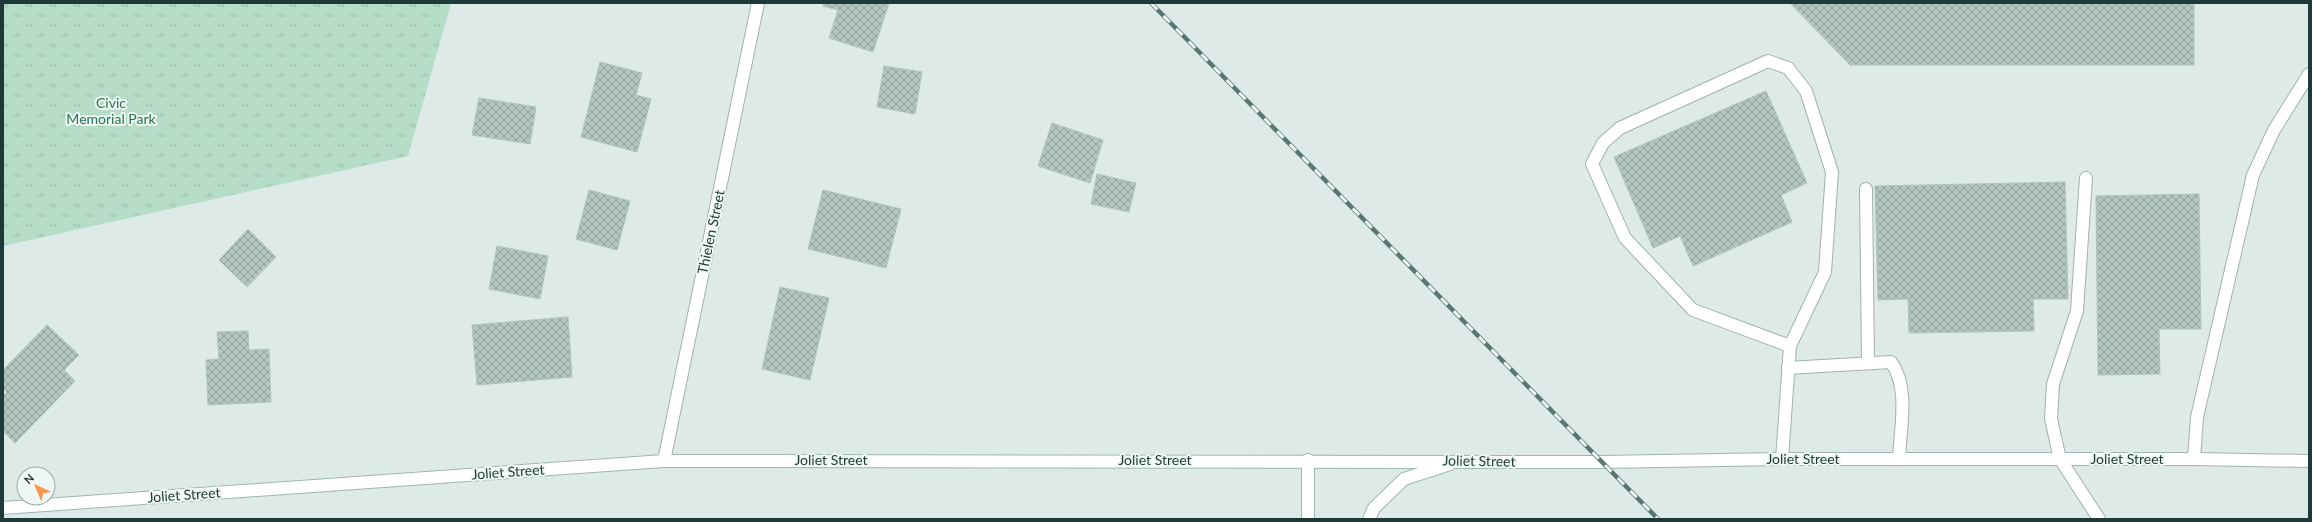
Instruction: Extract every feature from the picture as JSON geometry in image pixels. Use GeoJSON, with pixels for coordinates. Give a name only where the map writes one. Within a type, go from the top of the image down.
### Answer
{"type":"FeatureCollection","features":[{"type":"Feature","properties":{"kind":"street","name":"Thielen Street"},"geometry":{"type":"LineString","coordinates":[[664,461],[758,3]]}},
{"type":"Feature","properties":{"kind":"street"},"geometry":{"type":"LineString","coordinates":[[1782,459],[1790,346],[1825,272],[1832,172],[1806,91],[1788,68],[1768,61],[1620,128],[1603,143],[1592,164],[1625,238],[1693,310],[1790,346]]}},
{"type":"Feature","properties":{"kind":"street"},"geometry":{"type":"LineString","coordinates":[[2194,459],[2200,403],[2253,175],[2274,130],[2309,74]]}},
{"type":"Feature","properties":{"kind":"street"},"geometry":{"type":"LineString","coordinates":[[2086,178],[2077,311],[2053,384],[2051,420],[2060,459],[2099,519]]}},
{"type":"Feature","properties":{"kind":"street"},"geometry":{"type":"LineString","coordinates":[[1866,189],[1868,362]]}},
{"type":"Feature","properties":{"kind":"street"},"geometry":{"type":"LineString","coordinates":[[1788,368],[1868,362],[1891,362],[1898,372],[1902,391],[1899,459]]}},
{"type":"Feature","properties":{"kind":"street","name":"Joliet Street"},"geometry":{"type":"LineString","coordinates":[[3,508],[664,461],[1461,460],[1602,462],[1782,459],[2194,459],[2309,461]]}},
{"type":"Feature","properties":{"kind":"street"},"geometry":{"type":"LineString","coordinates":[[1308,460],[1308,519]]}},
{"type":"Feature","properties":{"kind":"street"},"geometry":{"type":"LineString","coordinates":[[1369,519],[1374,508],[1404,479],[1461,460]]}},
{"type":"Feature","properties":{"kind":"green space","name":"Civic Memorial Park"},"geometry":{"type":"Polygon","coordinates":[[[3,3],[451,3],[408,156],[3,246],[3,3]]]}},
{"type":"Feature","properties":{"kind":"building"},"geometry":{"type":"Polygon","coordinates":[[[824,3],[889,3],[873,52],[829,38],[838,10],[823,6],[824,3]]]}},
{"type":"Feature","properties":{"kind":"building"},"geometry":{"type":"Polygon","coordinates":[[[1790,3],[2194,3],[2194,65],[1850,65],[1790,3]]]}},
{"type":"Feature","properties":{"kind":"building"},"geometry":{"type":"Polygon","coordinates":[[[600,62],[642,73],[636,95],[651,99],[637,152],[581,137],[600,62]]]}},
{"type":"Feature","properties":{"kind":"building"},"geometry":{"type":"Polygon","coordinates":[[[884,66],[922,72],[915,114],[877,107],[884,66]]]}},
{"type":"Feature","properties":{"kind":"building"},"geometry":{"type":"Polygon","coordinates":[[[1766,91],[1807,183],[1781,195],[1792,222],[1693,266],[1680,236],[1653,248],[1614,157],[1766,91]]]}},
{"type":"Feature","properties":{"kind":"building"},"geometry":{"type":"Polygon","coordinates":[[[479,98],[536,107],[530,144],[472,135],[479,98]]]}},
{"type":"Feature","properties":{"kind":"building"},"geometry":{"type":"Polygon","coordinates":[[[1052,123],[1103,140],[1090,183],[1038,166],[1052,123]]]}},
{"type":"Feature","properties":{"kind":"building"},"geometry":{"type":"Polygon","coordinates":[[[1097,174],[1136,183],[1129,212],[1091,204],[1097,174]]]}},
{"type":"Feature","properties":{"kind":"building"},"geometry":{"type":"Polygon","coordinates":[[[2065,182],[2068,299],[2033,299],[2034,331],[1909,333],[1908,299],[1878,300],[1875,186],[2065,182]]]}},
{"type":"Feature","properties":{"kind":"building"},"geometry":{"type":"Polygon","coordinates":[[[589,190],[630,201],[617,250],[576,239],[589,190]]]}},
{"type":"Feature","properties":{"kind":"building"},"geometry":{"type":"Polygon","coordinates":[[[823,190],[901,209],[886,268],[808,249],[823,190]]]}},
{"type":"Feature","properties":{"kind":"building"},"geometry":{"type":"Polygon","coordinates":[[[2199,194],[2201,329],[2159,329],[2160,374],[2098,375],[2096,196],[2199,194]]]}},
{"type":"Feature","properties":{"kind":"building"},"geometry":{"type":"Polygon","coordinates":[[[248,229],[276,257],[247,287],[219,260],[248,229]]]}},
{"type":"Feature","properties":{"kind":"building"},"geometry":{"type":"Polygon","coordinates":[[[497,246],[548,256],[540,299],[489,289],[497,246]]]}},
{"type":"Feature","properties":{"kind":"building"},"geometry":{"type":"Polygon","coordinates":[[[780,287],[829,298],[810,380],[762,369],[780,287]]]}},
{"type":"Feature","properties":{"kind":"building"},"geometry":{"type":"Polygon","coordinates":[[[568,317],[572,377],[477,385],[472,325],[568,317]]]}},
{"type":"Feature","properties":{"kind":"building"},"geometry":{"type":"Polygon","coordinates":[[[47,325],[79,355],[64,370],[75,381],[15,443],[3,431],[3,396],[7,392],[3,389],[3,370],[47,325]]]}},
{"type":"Feature","properties":{"kind":"building"},"geometry":{"type":"Polygon","coordinates":[[[248,331],[249,350],[269,349],[271,402],[208,405],[206,360],[219,359],[217,332],[248,331]]]}},
{"type":"Feature","properties":{"kind":"railway"},"geometry":{"type":"LineString","coordinates":[[1151,3],[1658,519]]}}]}
